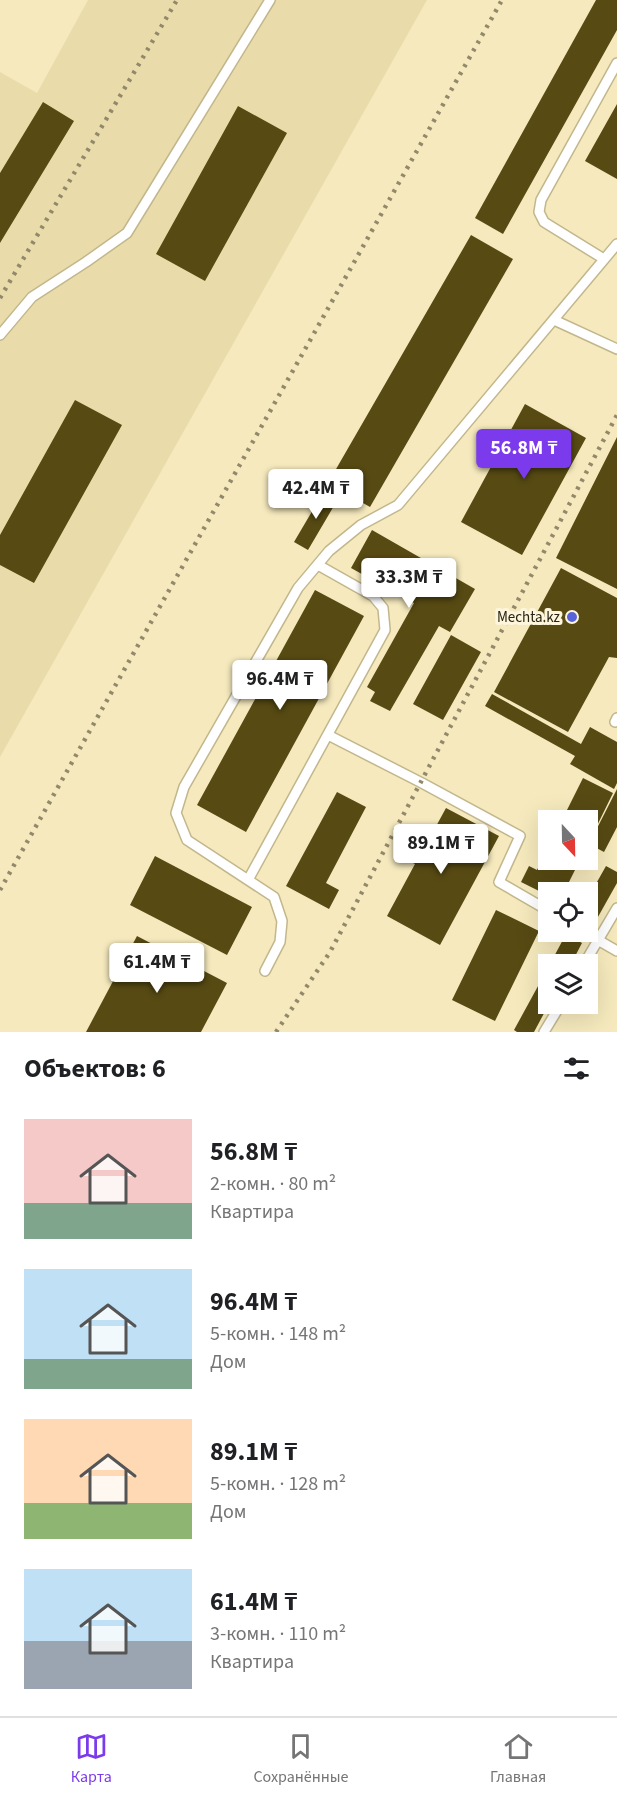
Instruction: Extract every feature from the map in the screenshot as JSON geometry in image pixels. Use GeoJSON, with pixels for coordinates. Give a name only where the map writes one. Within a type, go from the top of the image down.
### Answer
{"type":"FeatureCollection","features":[{"type":"Feature","properties":{"kind":"lane"},"geometry":{"type":"LineString","coordinates":[[0,334],[32,297],[127,233],[270,0]]}},
{"type":"Feature","properties":{"kind":"lane"},"geometry":{"type":"LineString","coordinates":[[604,259],[544,222],[539,212],[541,200],[617,63]]}},
{"type":"Feature","properties":{"kind":"lane"},"geometry":{"type":"LineString","coordinates":[[265,971],[280,942],[282,921],[274,897],[187,840],[176,813],[184,787],[298,588],[329,551],[362,525],[398,505],[617,244]]}},
{"type":"Feature","properties":{"kind":"lane"},"geometry":{"type":"LineString","coordinates":[[554,320],[617,349]]}},
{"type":"Feature","properties":{"kind":"lane"},"geometry":{"type":"LineString","coordinates":[[249,880],[385,630],[383,608],[373,596],[318,565]]}},
{"type":"Feature","properties":{"kind":"lane"},"geometry":{"type":"LineString","coordinates":[[328,735],[520,836],[499,882],[538,905]]}},
{"type":"Feature","properties":{"kind":"lane"},"geometry":{"type":"LineString","coordinates":[[617,908],[598,940],[617,951]]}},
{"type":"Feature","properties":{"kind":"lane"},"geometry":{"type":"LineString","coordinates":[[544,1032],[555,1014]]}},
{"type":"Feature","properties":{"kind":"shaded area"},"geometry":{"type":"Polygon","coordinates":[[[88,0],[427,0],[0,757],[0,72],[37,93],[88,0]]]}},
{"type":"Feature","properties":{"kind":"building"},"geometry":{"type":"Polygon","coordinates":[[[596,0],[617,0],[617,30],[503,234],[475,218],[596,0]]]}},
{"type":"Feature","properties":{"kind":"building"},"geometry":{"type":"Polygon","coordinates":[[[43,102],[74,121],[0,243],[0,173],[43,102]]]}},
{"type":"Feature","properties":{"kind":"building"},"geometry":{"type":"Polygon","coordinates":[[[617,104],[617,179],[585,161],[617,104]]]}},
{"type":"Feature","properties":{"kind":"building"},"geometry":{"type":"Polygon","coordinates":[[[238,106],[287,133],[205,281],[156,254],[238,106]]]}},
{"type":"Feature","properties":{"kind":"building"},"geometry":{"type":"Polygon","coordinates":[[[471,235],[513,259],[370,507],[328,483],[471,235]]]}},
{"type":"Feature","properties":{"kind":"building"},"geometry":{"type":"Polygon","coordinates":[[[75,400],[122,425],[34,583],[0,565],[0,535],[75,400]]]}},
{"type":"Feature","properties":{"kind":"building"},"geometry":{"type":"Polygon","coordinates":[[[525,404],[586,438],[522,555],[461,522],[525,404]]]}},
{"type":"Feature","properties":{"kind":"building"},"geometry":{"type":"Polygon","coordinates":[[[617,437],[617,589],[556,558],[617,437]]]}},
{"type":"Feature","properties":{"kind":"building"},"geometry":{"type":"Polygon","coordinates":[[[324,491],[338,499],[308,550],[294,542],[324,491]]]}},
{"type":"Feature","properties":{"kind":"building"},"geometry":{"type":"Polygon","coordinates":[[[372,530],[475,589],[450,632],[439,626],[390,711],[370,701],[375,692],[367,687],[414,603],[351,568],[372,530]]]}},
{"type":"Feature","properties":{"kind":"building"},"geometry":{"type":"Polygon","coordinates":[[[561,568],[617,598],[617,658],[609,657],[568,732],[494,692],[561,568]]]}},
{"type":"Feature","properties":{"kind":"building"},"geometry":{"type":"Polygon","coordinates":[[[315,590],[364,616],[246,832],[197,805],[315,590]]]}},
{"type":"Feature","properties":{"kind":"building"},"geometry":{"type":"Polygon","coordinates":[[[451,635],[481,652],[443,720],[413,704],[451,635]]]}},
{"type":"Feature","properties":{"kind":"building"},"geometry":{"type":"Polygon","coordinates":[[[492,694],[581,744],[590,727],[617,742],[617,783],[614,789],[570,764],[575,756],[485,706],[492,694]]]}},
{"type":"Feature","properties":{"kind":"building"},"geometry":{"type":"Polygon","coordinates":[[[583,778],[613,793],[598,824],[598,810],[567,810],[583,778]]]}},
{"type":"Feature","properties":{"kind":"building"},"geometry":{"type":"Polygon","coordinates":[[[617,789],[617,827],[604,852],[598,849],[598,826],[617,789]]]}},
{"type":"Feature","properties":{"kind":"building"},"geometry":{"type":"Polygon","coordinates":[[[337,792],[366,807],[326,883],[339,890],[329,909],[286,886],[337,792]]]}},
{"type":"Feature","properties":{"kind":"building"},"geometry":{"type":"Polygon","coordinates":[[[446,808],[499,836],[440,945],[387,916],[415,864],[399,856],[412,832],[428,841],[446,808]]]}},
{"type":"Feature","properties":{"kind":"building"},"geometry":{"type":"Polygon","coordinates":[[[155,856],[252,907],[227,955],[130,905],[155,856]]]}},
{"type":"Feature","properties":{"kind":"building"},"geometry":{"type":"Polygon","coordinates":[[[529,866],[537,870],[538,868],[538,870],[575,870],[569,882],[538,882],[538,890],[521,882],[529,866]]]}},
{"type":"Feature","properties":{"kind":"building"},"geometry":{"type":"Polygon","coordinates":[[[606,866],[617,872],[617,883],[598,917],[598,882],[606,866]]]}},
{"type":"Feature","properties":{"kind":"building"},"geometry":{"type":"Polygon","coordinates":[[[496,910],[538,931],[495,1021],[452,1000],[496,910]]]}},
{"type":"Feature","properties":{"kind":"building"},"geometry":{"type":"Polygon","coordinates":[[[137,936],[227,983],[201,1032],[86,1032],[137,936]]]}},
{"type":"Feature","properties":{"kind":"building"},"geometry":{"type":"Polygon","coordinates":[[[562,942],[582,943],[576,954],[555,954],[562,942]]]}},
{"type":"Feature","properties":{"kind":"building"},"geometry":{"type":"Polygon","coordinates":[[[538,986],[538,1014],[544,1014],[534,1032],[514,1030],[538,986]]]}},
{"type":"Feature","properties":{"kind":"railway"},"geometry":{"type":"LineString","coordinates":[[0,298],[177,0]]}},
{"type":"Feature","properties":{"kind":"railway"},"geometry":{"type":"LineString","coordinates":[[0,890],[502,0]]}},
{"type":"Feature","properties":{"kind":"railway"},"geometry":{"type":"LineString","coordinates":[[276,1032],[330,952],[617,415]]}},
{"type":"Feature","properties":{"kind":"place","name":"Mechta.kz"},"geometry":{"type":"Point","coordinates":[572,617]}}]}
